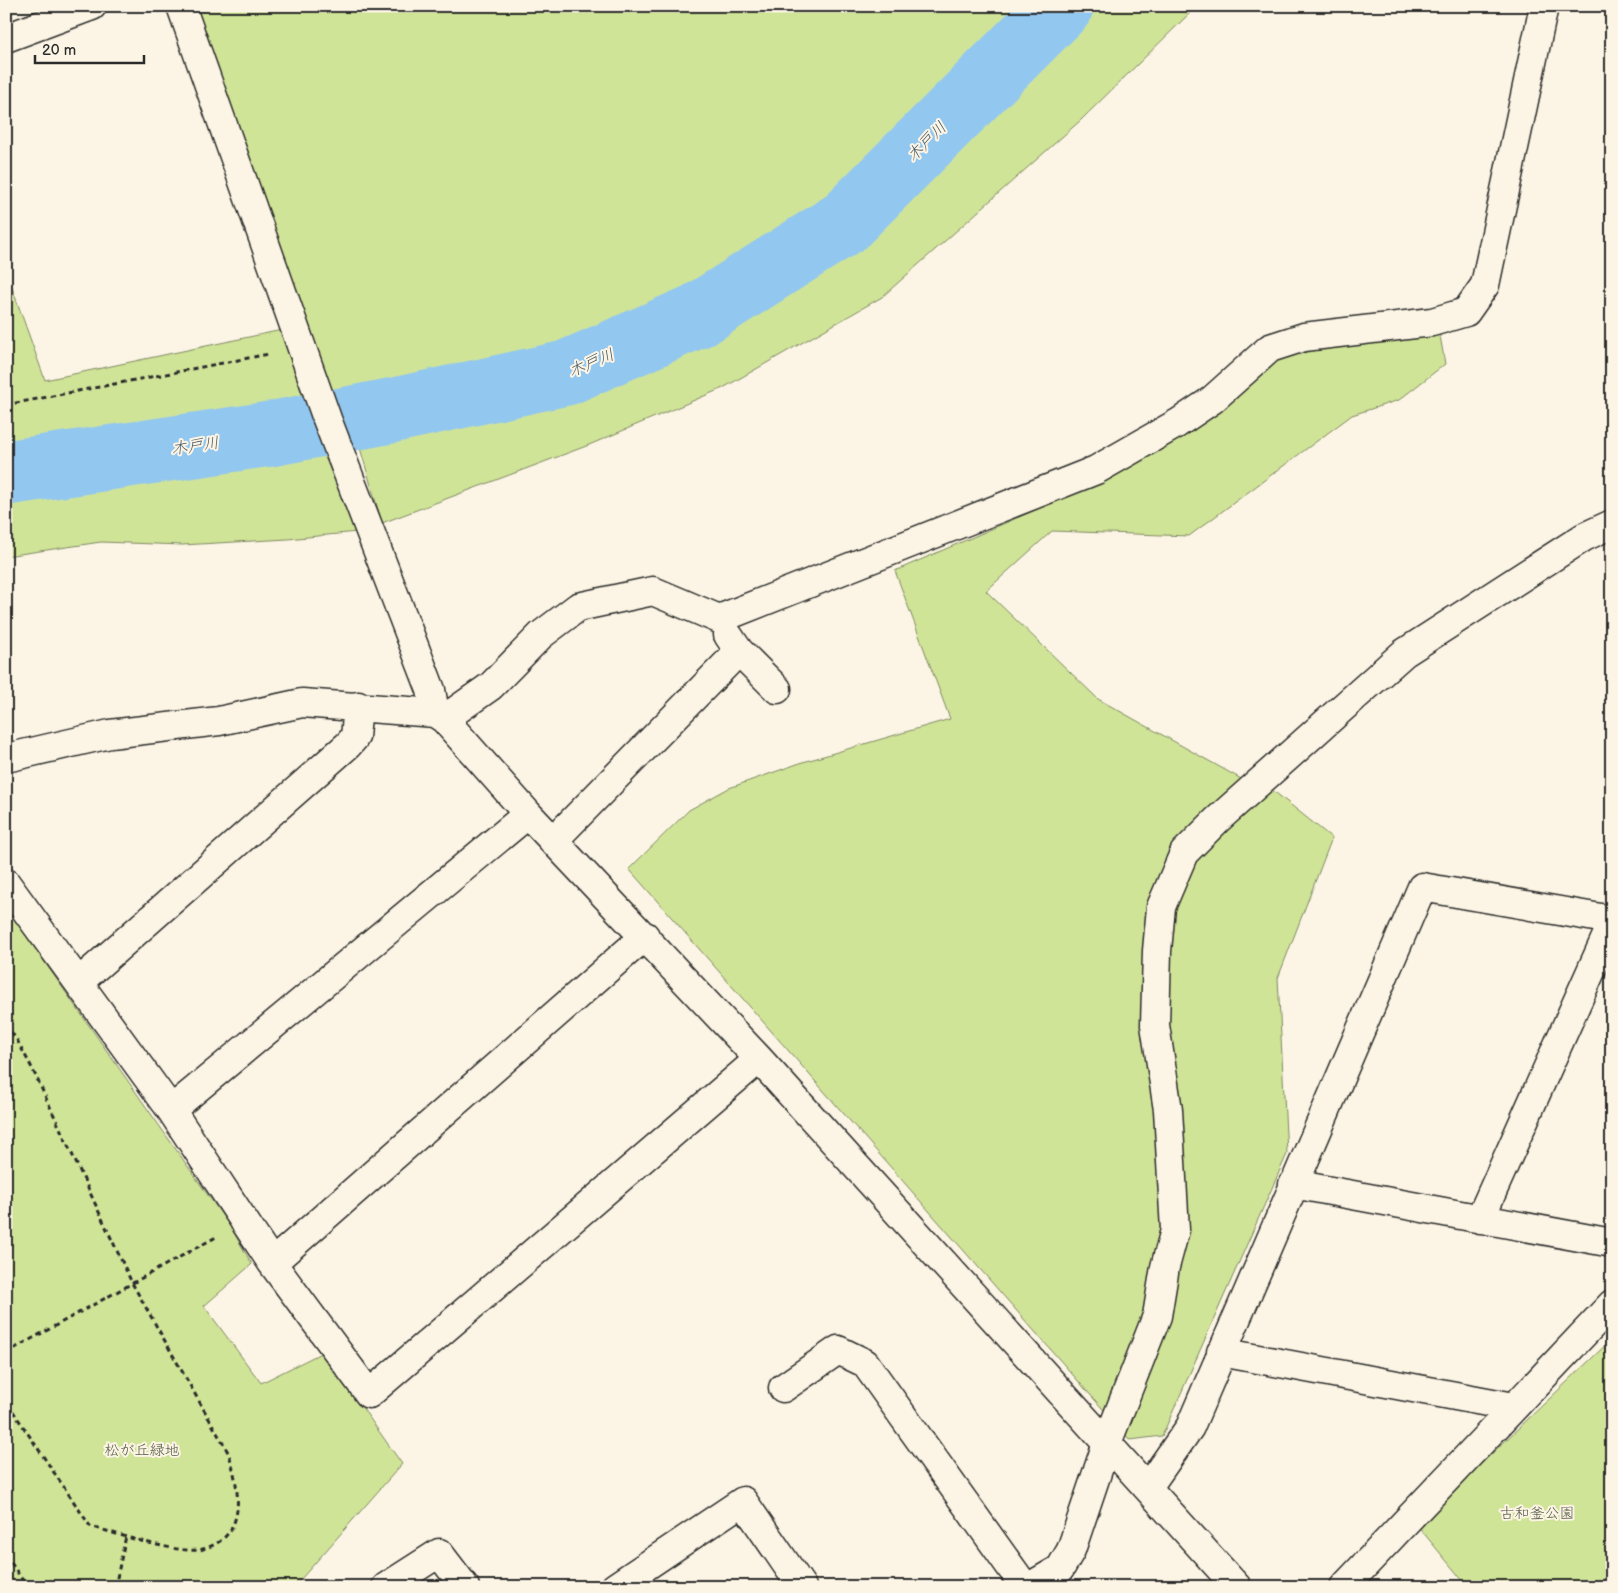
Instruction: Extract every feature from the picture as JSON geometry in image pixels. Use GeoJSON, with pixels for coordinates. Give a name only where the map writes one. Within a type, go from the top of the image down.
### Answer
{"type":"FeatureCollection","features":[{"type":"Feature","properties":{"kind":"street"},"geometry":{"type":"LineString","coordinates":[[6,38],[92,6]]}},
{"type":"Feature","properties":{"kind":"street"},"geometry":{"type":"LineString","coordinates":[[181,6],[327,419],[440,716],[553,841],[760,1059],[1237,1587]]}},
{"type":"Feature","properties":{"kind":"street"},"geometry":{"type":"LineString","coordinates":[[719,619],[1096,470],[1178,423],[1212,400],[1270,348],[1304,337],[1432,322],[1466,312],[1485,285],[1544,6]]}},
{"type":"Feature","properties":{"kind":"street"},"geometry":{"type":"LineString","coordinates":[[1029,1587],[1062,1578],[1107,1443],[1157,1316],[1165,1267],[1175,1230],[1168,1110],[1155,1025],[1157,951],[1161,907],[1184,853],[1217,820],[1404,653],[1584,537],[1612,524]]}},
{"type":"Feature","properties":{"kind":"street"},"geometry":{"type":"LineString","coordinates":[[6,758],[110,734],[219,721],[302,703],[358,706],[440,716],[491,686],[541,635],[578,607],[653,590],[719,619],[739,651],[777,689]]}},
{"type":"Feature","properties":{"kind":"street"},"geometry":{"type":"LineString","coordinates":[[553,841],[739,651]]}},
{"type":"Feature","properties":{"kind":"street"},"geometry":{"type":"LineString","coordinates":[[79,982],[348,745],[355,737],[358,706]]}},
{"type":"Feature","properties":{"kind":"street"},"geometry":{"type":"LineString","coordinates":[[171,1110],[528,814]]}},
{"type":"Feature","properties":{"kind":"street"},"geometry":{"type":"LineString","coordinates":[[6,884],[171,1110],[272,1262],[369,1394],[760,1059]]}},
{"type":"Feature","properties":{"kind":"street"},"geometry":{"type":"LineString","coordinates":[[1148,1487],[1190,1427],[1422,886],[1612,920]]}},
{"type":"Feature","properties":{"kind":"street"},"geometry":{"type":"LineString","coordinates":[[1480,1219],[1612,924]]}},
{"type":"Feature","properties":{"kind":"street"},"geometry":{"type":"LineString","coordinates":[[272,1262],[645,936]]}},
{"type":"Feature","properties":{"kind":"street"},"geometry":{"type":"LineString","coordinates":[[1294,1184],[1612,1243]]}},
{"type":"Feature","properties":{"kind":"street"},"geometry":{"type":"LineString","coordinates":[[1344,1587],[1612,1304]]}},
{"type":"Feature","properties":{"kind":"street"},"geometry":{"type":"LineString","coordinates":[[783,1388],[838,1350],[865,1364],[1025,1587]]}},
{"type":"Feature","properties":{"kind":"street"},"geometry":{"type":"LineString","coordinates":[[1221,1352],[1514,1407]]}},
{"type":"Feature","properties":{"kind":"street"},"geometry":{"type":"LineString","coordinates":[[615,1587],[744,1501],[802,1587]]}},
{"type":"Feature","properties":{"kind":"street"},"geometry":{"type":"LineString","coordinates":[[386,1587],[439,1554],[465,1587]]}},
{"type":"Feature","properties":{"kind":"path"},"geometry":{"type":"LineString","coordinates":[[6,405],[270,353]]}},
{"type":"Feature","properties":{"kind":"path"},"geometry":{"type":"LineString","coordinates":[[6,1025],[17,1040],[32,1068],[132,1284],[229,1454],[236,1479],[238,1503],[233,1527],[222,1540],[202,1550],[178,1550],[90,1526],[6,1401]]}},
{"type":"Feature","properties":{"kind":"path"},"geometry":{"type":"LineString","coordinates":[[6,1352],[132,1284],[231,1228],[243,1219]]}},
{"type":"Feature","properties":{"kind":"path"},"geometry":{"type":"LineString","coordinates":[[115,1587],[126,1536]]}},
{"type":"Feature","properties":{"kind":"path"},"geometry":{"type":"LineString","coordinates":[[6,1555],[27,1587]]}},
{"type":"Feature","properties":{"kind":"green space"},"geometry":{"type":"Polygon","coordinates":[[[191,6],[1041,6],[1004,48],[847,198],[719,287],[577,350],[336,407],[191,6]]]}},
{"type":"Feature","properties":{"kind":"green space"},"geometry":{"type":"Polygon","coordinates":[[[1077,6],[1197,6],[1081,120],[882,297],[723,388],[589,445],[382,523],[358,441],[538,402],[689,345],[804,271],[909,198],[1015,68],[1077,6]]]}},
{"type":"Feature","properties":{"kind":"green space"},"geometry":{"type":"Polygon","coordinates":[[[6,271],[45,380],[282,330],[303,397],[6,452],[6,271]]]}},
{"type":"Feature","properties":{"kind":"green space"},"geometry":{"type":"Polygon","coordinates":[[[1439,330],[1445,364],[1399,400],[1352,415],[1189,536],[1052,531],[986,591],[1098,699],[1243,780],[1271,789],[1332,838],[1278,978],[1287,1154],[1162,1436],[1130,1440],[629,869],[689,810],[729,788],[803,762],[950,719],[895,571],[1104,480],[1276,353],[1439,330]]]}},
{"type":"Feature","properties":{"kind":"green space"},"geometry":{"type":"Polygon","coordinates":[[[319,443],[357,532],[288,539],[182,545],[101,542],[6,556],[6,492],[215,464],[319,443]]]}},
{"type":"Feature","properties":{"kind":"green space","name":"松が丘緑地"},"geometry":{"type":"Polygon","coordinates":[[[6,907],[231,1228],[252,1264],[204,1306],[261,1383],[323,1352],[402,1464],[294,1587],[18,1587],[6,1570],[6,907]]]}},
{"type":"Feature","properties":{"kind":"green space","name":"古和釜公園"},"geometry":{"type":"Polygon","coordinates":[[[1612,1339],[1612,1587],[1468,1587],[1417,1525],[1612,1339]]]}},
{"type":"Feature","properties":{"kind":"waterway","name":"木戸川"},"geometry":{"type":"LineString","coordinates":[[6,473],[270,434],[395,410],[566,373],[699,315],[844,223],[1061,6]]}}]}
